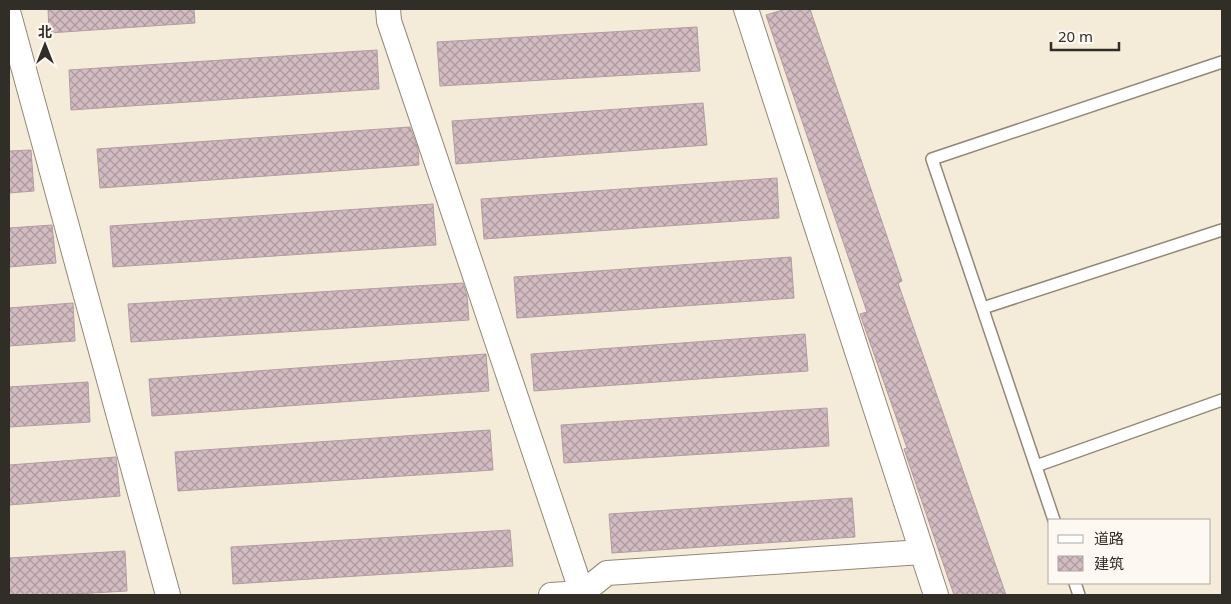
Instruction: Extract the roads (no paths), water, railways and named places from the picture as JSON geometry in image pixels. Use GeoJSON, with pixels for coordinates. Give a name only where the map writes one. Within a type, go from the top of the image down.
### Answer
{"type":"FeatureCollection","features":[{"type":"Feature","properties":{"kind":"street"},"geometry":{"type":"LineString","coordinates":[[388,9],[389,20],[583,594]]}},
{"type":"Feature","properties":{"kind":"street"},"geometry":{"type":"LineString","coordinates":[[746,9],[936,595]]}},
{"type":"Feature","properties":{"kind":"street"},"geometry":{"type":"LineString","coordinates":[[9,15],[168,595]]}},
{"type":"Feature","properties":{"kind":"street"},"geometry":{"type":"LineString","coordinates":[[551,595],[583,594],[607,574],[922,552]]}},
{"type":"Feature","properties":{"kind":"lane"},"geometry":{"type":"LineString","coordinates":[[1054,519],[932,159],[1222,62]]}},
{"type":"Feature","properties":{"kind":"lane"},"geometry":{"type":"LineString","coordinates":[[983,308],[1222,230]]}},
{"type":"Feature","properties":{"kind":"lane"},"geometry":{"type":"LineString","coordinates":[[1036,466],[1222,400]]}}]}
